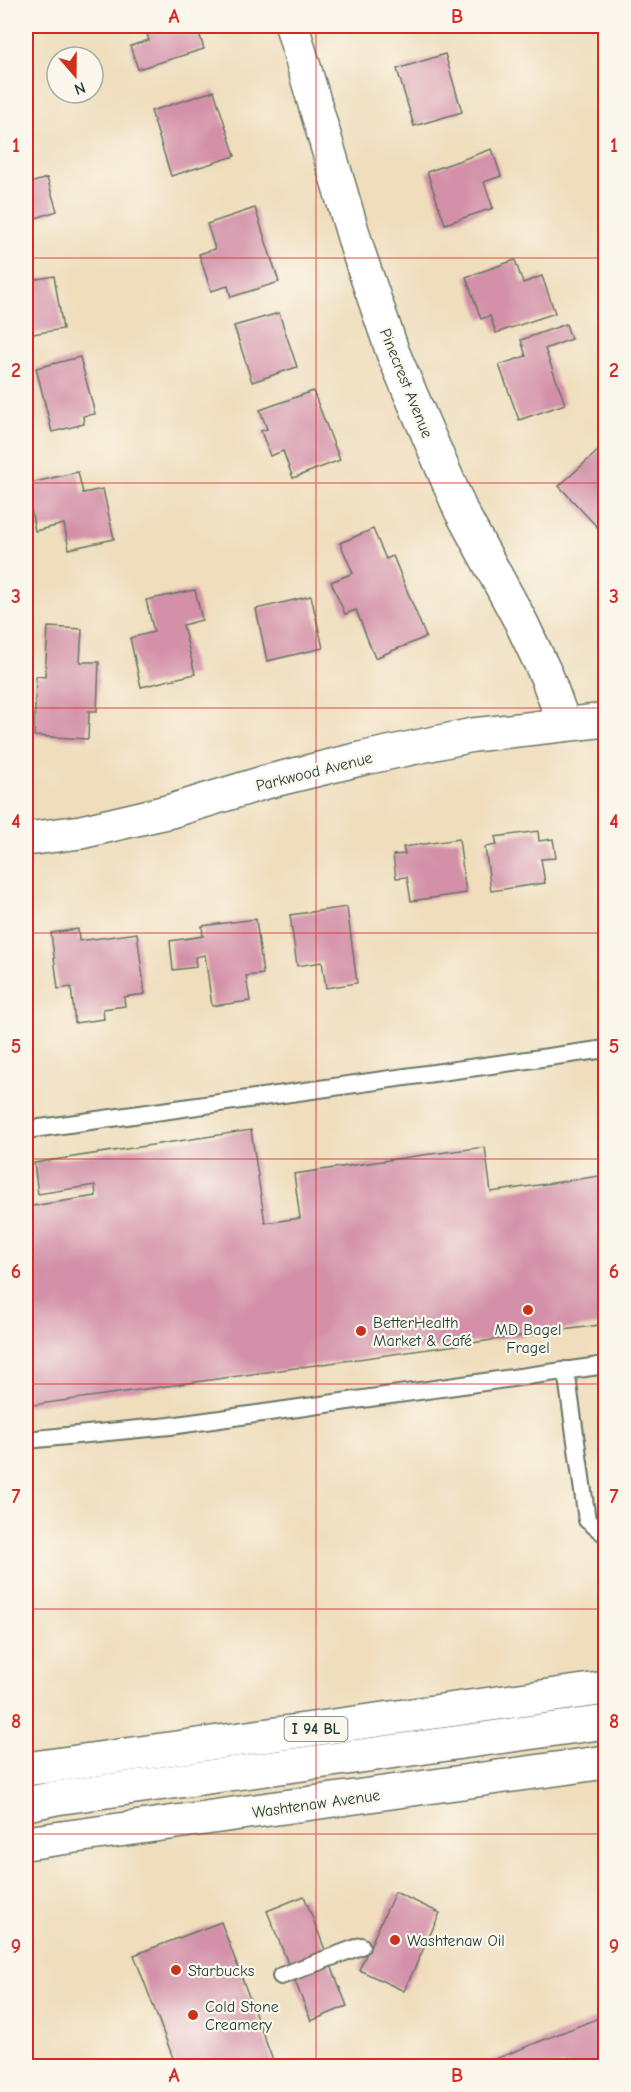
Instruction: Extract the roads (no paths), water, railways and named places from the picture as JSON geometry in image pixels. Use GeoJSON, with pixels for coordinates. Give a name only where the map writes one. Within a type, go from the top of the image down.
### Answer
{"type":"FeatureCollection","features":[{"type":"Feature","properties":{"kind":"main road","name":"Pinecrest Avenue"},"geometry":{"type":"LineString","coordinates":[[292,26],[358,251],[393,353],[460,511],[548,676],[564,724]]}},
{"type":"Feature","properties":{"kind":"main road","name":"Parkwood Avenue"},"geometry":{"type":"LineString","coordinates":[[26,839],[81,832],[171,811],[266,782],[473,735],[606,720]]}},
{"type":"Feature","properties":{"kind":"main road","name":"I 94 BL"},"geometry":{"type":"LineString","coordinates":[[26,1769],[606,1688]]}},
{"type":"Feature","properties":{"kind":"main road"},"geometry":{"type":"LineString","coordinates":[[26,1804],[606,1722]]}},
{"type":"Feature","properties":{"kind":"main road","name":"Washtenaw Avenue"},"geometry":{"type":"LineString","coordinates":[[26,1843],[606,1762]]}},
{"type":"Feature","properties":{"kind":"lane"},"geometry":{"type":"LineString","coordinates":[[26,1130],[606,1049]]}},
{"type":"Feature","properties":{"kind":"lane"},"geometry":{"type":"LineString","coordinates":[[26,1440],[159,1428],[566,1370],[605,1367]]}},
{"type":"Feature","properties":{"kind":"lane"},"geometry":{"type":"LineString","coordinates":[[566,1370],[587,1520],[606,1535]]}},
{"type":"Feature","properties":{"kind":"lane"},"geometry":{"type":"LineString","coordinates":[[281,1976],[361,1946]]}},
{"type":"Feature","properties":{"kind":"place","name":"MD Bagel Fragel"},"geometry":{"type":"Point","coordinates":[528,1310]}},
{"type":"Feature","properties":{"kind":"place","name":"BetterHealth Market & Café"},"geometry":{"type":"Point","coordinates":[361,1331]}},
{"type":"Feature","properties":{"kind":"place","name":"Washtenaw Oil"},"geometry":{"type":"Point","coordinates":[395,1940]}},
{"type":"Feature","properties":{"kind":"place","name":"Starbucks"},"geometry":{"type":"Point","coordinates":[176,1970]}},
{"type":"Feature","properties":{"kind":"place","name":"Cold Stone Creamery"},"geometry":{"type":"Point","coordinates":[193,2015]}}]}
